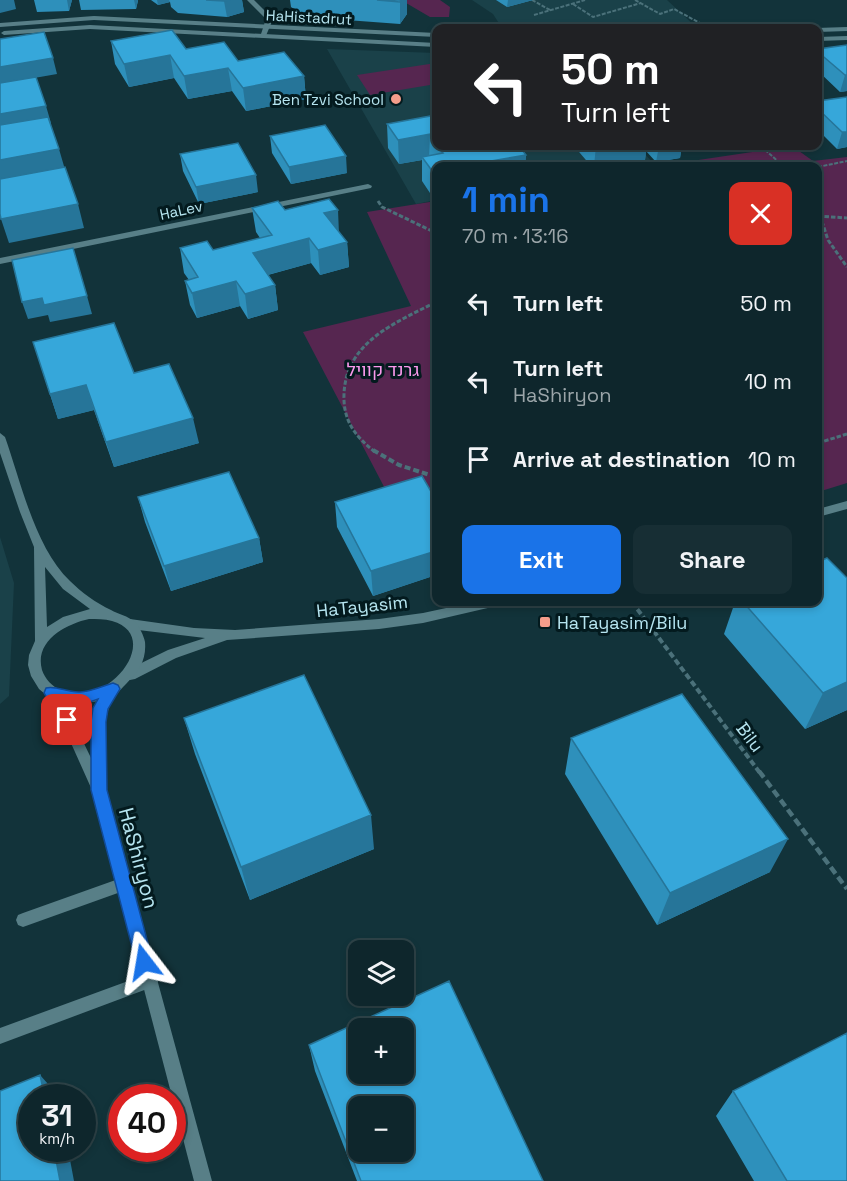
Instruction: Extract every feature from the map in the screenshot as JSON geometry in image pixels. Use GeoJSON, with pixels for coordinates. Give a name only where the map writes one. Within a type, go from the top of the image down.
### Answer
{"type":"FeatureCollection","features":[{"type":"Feature","properties":{"kind":"street"},"geometry":{"type":"LineString","coordinates":[[250,0],[270,19],[263,37]]}},
{"type":"Feature","properties":{"kind":"street","name":"HaHistadrut"},"geometry":{"type":"LineString","coordinates":[[0,25],[94,18],[432,36]]}},
{"type":"Feature","properties":{"kind":"street","name":"HaHistadrut"},"geometry":{"type":"LineString","coordinates":[[0,33],[90,27],[432,45]]}},
{"type":"Feature","properties":{"kind":"street"},"geometry":{"type":"LineString","coordinates":[[822,30],[847,29]]}},
{"type":"Feature","properties":{"kind":"street"},"geometry":{"type":"LineString","coordinates":[[822,39],[847,38]]}},
{"type":"Feature","properties":{"kind":"street","name":"HaLev"},"geometry":{"type":"LineString","coordinates":[[0,261],[368,186]]}},
{"type":"Feature","properties":{"kind":"street"},"geometry":{"type":"LineString","coordinates":[[0,437],[39,545],[49,565],[63,583],[108,614],[129,624],[138,635],[141,650],[130,675],[113,689],[81,698],[65,697],[51,693],[39,683],[34,670],[34,656],[41,641],[54,628],[70,619],[89,614],[108,614]]}},
{"type":"Feature","properties":{"kind":"street"},"geometry":{"type":"LineString","coordinates":[[822,512],[847,505]]}},
{"type":"Feature","properties":{"kind":"street"},"geometry":{"type":"LineString","coordinates":[[39,545],[41,641]]}},
{"type":"Feature","properties":{"kind":"street","name":"HaTayasim"},"geometry":{"type":"LineString","coordinates":[[129,624],[194,633],[235,635],[379,624],[423,618],[475,606]]}},
{"type":"Feature","properties":{"kind":"street","name":"HaTayasim"},"geometry":{"type":"LineString","coordinates":[[130,675],[172,654],[235,635]]}},
{"type":"Feature","properties":{"kind":"street","name":"HaShiryon"},"geometry":{"type":"LineString","coordinates":[[99,790],[99,722],[101,708],[113,689]]}},
{"type":"Feature","properties":{"kind":"street","name":"HaShiryon"},"geometry":{"type":"LineString","coordinates":[[51,693],[67,720],[99,790],[202,1181]]}},
{"type":"Feature","properties":{"kind":"street"},"geometry":{"type":"LineString","coordinates":[[23,920],[124,884]]}},
{"type":"Feature","properties":{"kind":"street"},"geometry":{"type":"LineString","coordinates":[[0,1036],[150,981]]}},
{"type":"Feature","properties":{"kind":"path"},"geometry":{"type":"LineString","coordinates":[[532,0],[550,10]]}},
{"type":"Feature","properties":{"kind":"path"},"geometry":{"type":"LineString","coordinates":[[534,15],[585,0]]}},
{"type":"Feature","properties":{"kind":"path"},"geometry":{"type":"LineString","coordinates":[[635,0],[660,14],[674,9],[702,24]]}},
{"type":"Feature","properties":{"kind":"path"},"geometry":{"type":"LineString","coordinates":[[573,4],[594,17],[641,3]]}},
{"type":"Feature","properties":{"kind":"path"},"geometry":{"type":"LineString","coordinates":[[765,150],[779,162]]}},
{"type":"Feature","properties":{"kind":"path"},"geometry":{"type":"LineString","coordinates":[[822,166],[847,161]]}},
{"type":"Feature","properties":{"kind":"path"},"geometry":{"type":"LineString","coordinates":[[368,186],[382,207],[432,231]]}},
{"type":"Feature","properties":{"kind":"path"},"geometry":{"type":"LineString","coordinates":[[822,216],[847,218]]}},
{"type":"Feature","properties":{"kind":"path"},"geometry":{"type":"LineString","coordinates":[[822,228],[832,250],[847,267]]}},
{"type":"Feature","properties":{"kind":"path"},"geometry":{"type":"LineString","coordinates":[[432,304],[402,319],[360,348],[345,372],[344,392],[348,423],[379,454],[399,465],[432,476]]}},
{"type":"Feature","properties":{"kind":"path"},"geometry":{"type":"LineString","coordinates":[[822,442],[847,435]]}},
{"type":"Feature","properties":{"kind":"path","name":"Bilu"},"geometry":{"type":"LineString","coordinates":[[635,606],[847,889]]}},
{"type":"Feature","properties":{"kind":"shaded area"},"geometry":{"type":"Polygon","coordinates":[[[472,0],[667,0],[693,24],[499,24],[493,14],[472,0]]]}},
{"type":"Feature","properties":{"kind":"shaded area","name":"Ben Tzvi School"},"geometry":{"type":"Polygon","coordinates":[[[327,49],[432,53],[432,150],[642,150],[652,162],[432,162],[432,201],[416,204],[327,49]]]}},
{"type":"Feature","properties":{"kind":"shaded area"},"geometry":{"type":"Polygon","coordinates":[[[0,537],[14,583],[9,696],[0,704],[0,537]]]}},
{"type":"Feature","properties":{"kind":"green space"},"geometry":{"type":"Polygon","coordinates":[[[401,0],[440,0],[450,7],[449,17],[430,17],[401,0]]]}},
{"type":"Feature","properties":{"kind":"green space"},"geometry":{"type":"Polygon","coordinates":[[[432,64],[432,85],[370,95],[357,75],[432,64]]]}},
{"type":"Feature","properties":{"kind":"green space"},"geometry":{"type":"Polygon","coordinates":[[[765,150],[798,150],[813,161],[847,157],[847,483],[822,491],[822,162],[685,162],[765,150]]]}},
{"type":"Feature","properties":{"kind":"green space","name":"גרנד קוויל"},"geometry":{"type":"Polygon","coordinates":[[[432,202],[432,500],[392,502],[303,332],[411,306],[367,212],[432,202]]]}},
{"type":"Feature","properties":{"kind":"building"},"geometry":{"type":"Polygon","coordinates":[[[377,0],[401,0],[400,2],[377,0]]]}},
{"type":"Feature","properties":{"kind":"building"},"geometry":{"type":"Polygon","coordinates":[[[172,30],[186,49],[224,42],[238,61],[284,52],[304,76],[243,88],[228,68],[184,76],[170,55],[124,64],[111,41],[172,30]]]}},
{"type":"Feature","properties":{"kind":"building"},"geometry":{"type":"Polygon","coordinates":[[[44,32],[53,58],[0,67],[0,39],[44,32]]]}},
{"type":"Feature","properties":{"kind":"building"},"geometry":{"type":"Polygon","coordinates":[[[847,45],[847,75],[822,55],[822,48],[847,45]]]}},
{"type":"Feature","properties":{"kind":"building"},"geometry":{"type":"Polygon","coordinates":[[[36,77],[46,106],[0,114],[0,83],[36,77]]]}},
{"type":"Feature","properties":{"kind":"building"},"geometry":{"type":"Polygon","coordinates":[[[847,97],[847,132],[842,132],[822,113],[822,100],[847,97]]]}},
{"type":"Feature","properties":{"kind":"building"},"geometry":{"type":"Polygon","coordinates":[[[432,116],[432,137],[430,134],[398,140],[387,124],[432,116]]]}},
{"type":"Feature","properties":{"kind":"building"},"geometry":{"type":"Polygon","coordinates":[[[48,117],[59,149],[0,160],[0,125],[48,117]]]}},
{"type":"Feature","properties":{"kind":"building"},"geometry":{"type":"Polygon","coordinates":[[[325,125],[346,156],[289,167],[270,136],[325,125]]]}},
{"type":"Feature","properties":{"kind":"building"},"geometry":{"type":"Polygon","coordinates":[[[238,143],[256,175],[196,187],[180,154],[238,143]]]}},
{"type":"Feature","properties":{"kind":"building"},"geometry":{"type":"Polygon","coordinates":[[[440,150],[522,150],[526,155],[485,162],[432,162],[432,171],[422,157],[443,153],[440,150]]]}},
{"type":"Feature","properties":{"kind":"building"},"geometry":{"type":"Polygon","coordinates":[[[65,167],[78,204],[1,219],[0,179],[65,167]]]}},
{"type":"Feature","properties":{"kind":"building"},"geometry":{"type":"Polygon","coordinates":[[[329,199],[338,210],[324,213],[347,242],[318,250],[309,238],[253,253],[275,285],[245,294],[236,281],[192,293],[185,281],[198,277],[180,248],[207,241],[213,250],[272,235],[252,208],[278,201],[285,210],[329,199]]]}},
{"type":"Feature","properties":{"kind":"building"},"geometry":{"type":"Polygon","coordinates":[[[73,248],[87,296],[44,305],[42,298],[22,302],[12,260],[73,248]]]}},
{"type":"Feature","properties":{"kind":"building"},"geometry":{"type":"Polygon","coordinates":[[[114,323],[134,373],[169,364],[193,418],[106,442],[86,385],[50,394],[33,342],[114,323]]]}},
{"type":"Feature","properties":{"kind":"building"},"geometry":{"type":"Polygon","coordinates":[[[229,472],[259,538],[164,566],[138,497],[229,472]]]}},
{"type":"Feature","properties":{"kind":"building"},"geometry":{"type":"Polygon","coordinates":[[[422,476],[432,493],[432,552],[371,571],[335,502],[422,476]]]}},
{"type":"Feature","properties":{"kind":"building"},"geometry":{"type":"Polygon","coordinates":[[[827,558],[847,578],[847,682],[823,693],[747,606],[822,606],[822,560],[827,558]]]}},
{"type":"Feature","properties":{"kind":"building"},"geometry":{"type":"Polygon","coordinates":[[[304,675],[371,815],[241,867],[184,718],[304,675]]]}},
{"type":"Feature","properties":{"kind":"building"},"geometry":{"type":"Polygon","coordinates":[[[682,694],[788,839],[670,893],[571,738],[682,694]]]}},
{"type":"Feature","properties":{"kind":"building"},"geometry":{"type":"Polygon","coordinates":[[[449,981],[543,1181],[361,1181],[354,1162],[414,1162],[414,1096],[348,1096],[348,1147],[309,1045],[348,1027],[348,1084],[414,1084],[414,1018],[368,1018],[394,1006],[414,1006],[414,997],[449,981]]]}},
{"type":"Feature","properties":{"kind":"building"},"geometry":{"type":"Polygon","coordinates":[[[847,1033],[847,1181],[787,1181],[733,1091],[847,1033]]]}},
{"type":"Feature","properties":{"kind":"building"},"geometry":{"type":"Polygon","coordinates":[[[40,1075],[42,1084],[18,1084],[18,1162],[56,1162],[60,1181],[0,1181],[0,1091],[40,1075]]]}},
{"type":"Feature","properties":{"kind":"place","name":"Ben Tzvi School"},"geometry":{"type":"Point","coordinates":[396,99]}},
{"type":"Feature","properties":{"kind":"place","name":"HaTayasim/Bilu"},"geometry":{"type":"Point","coordinates":[545,622]}},
{"type":"Feature","properties":{"kind":"route"},"geometry":{"type":"LineString","coordinates":[[67,720],[51,693],[73,699],[98,695],[113,689],[101,708],[99,722],[99,790],[144,962]]}}]}
